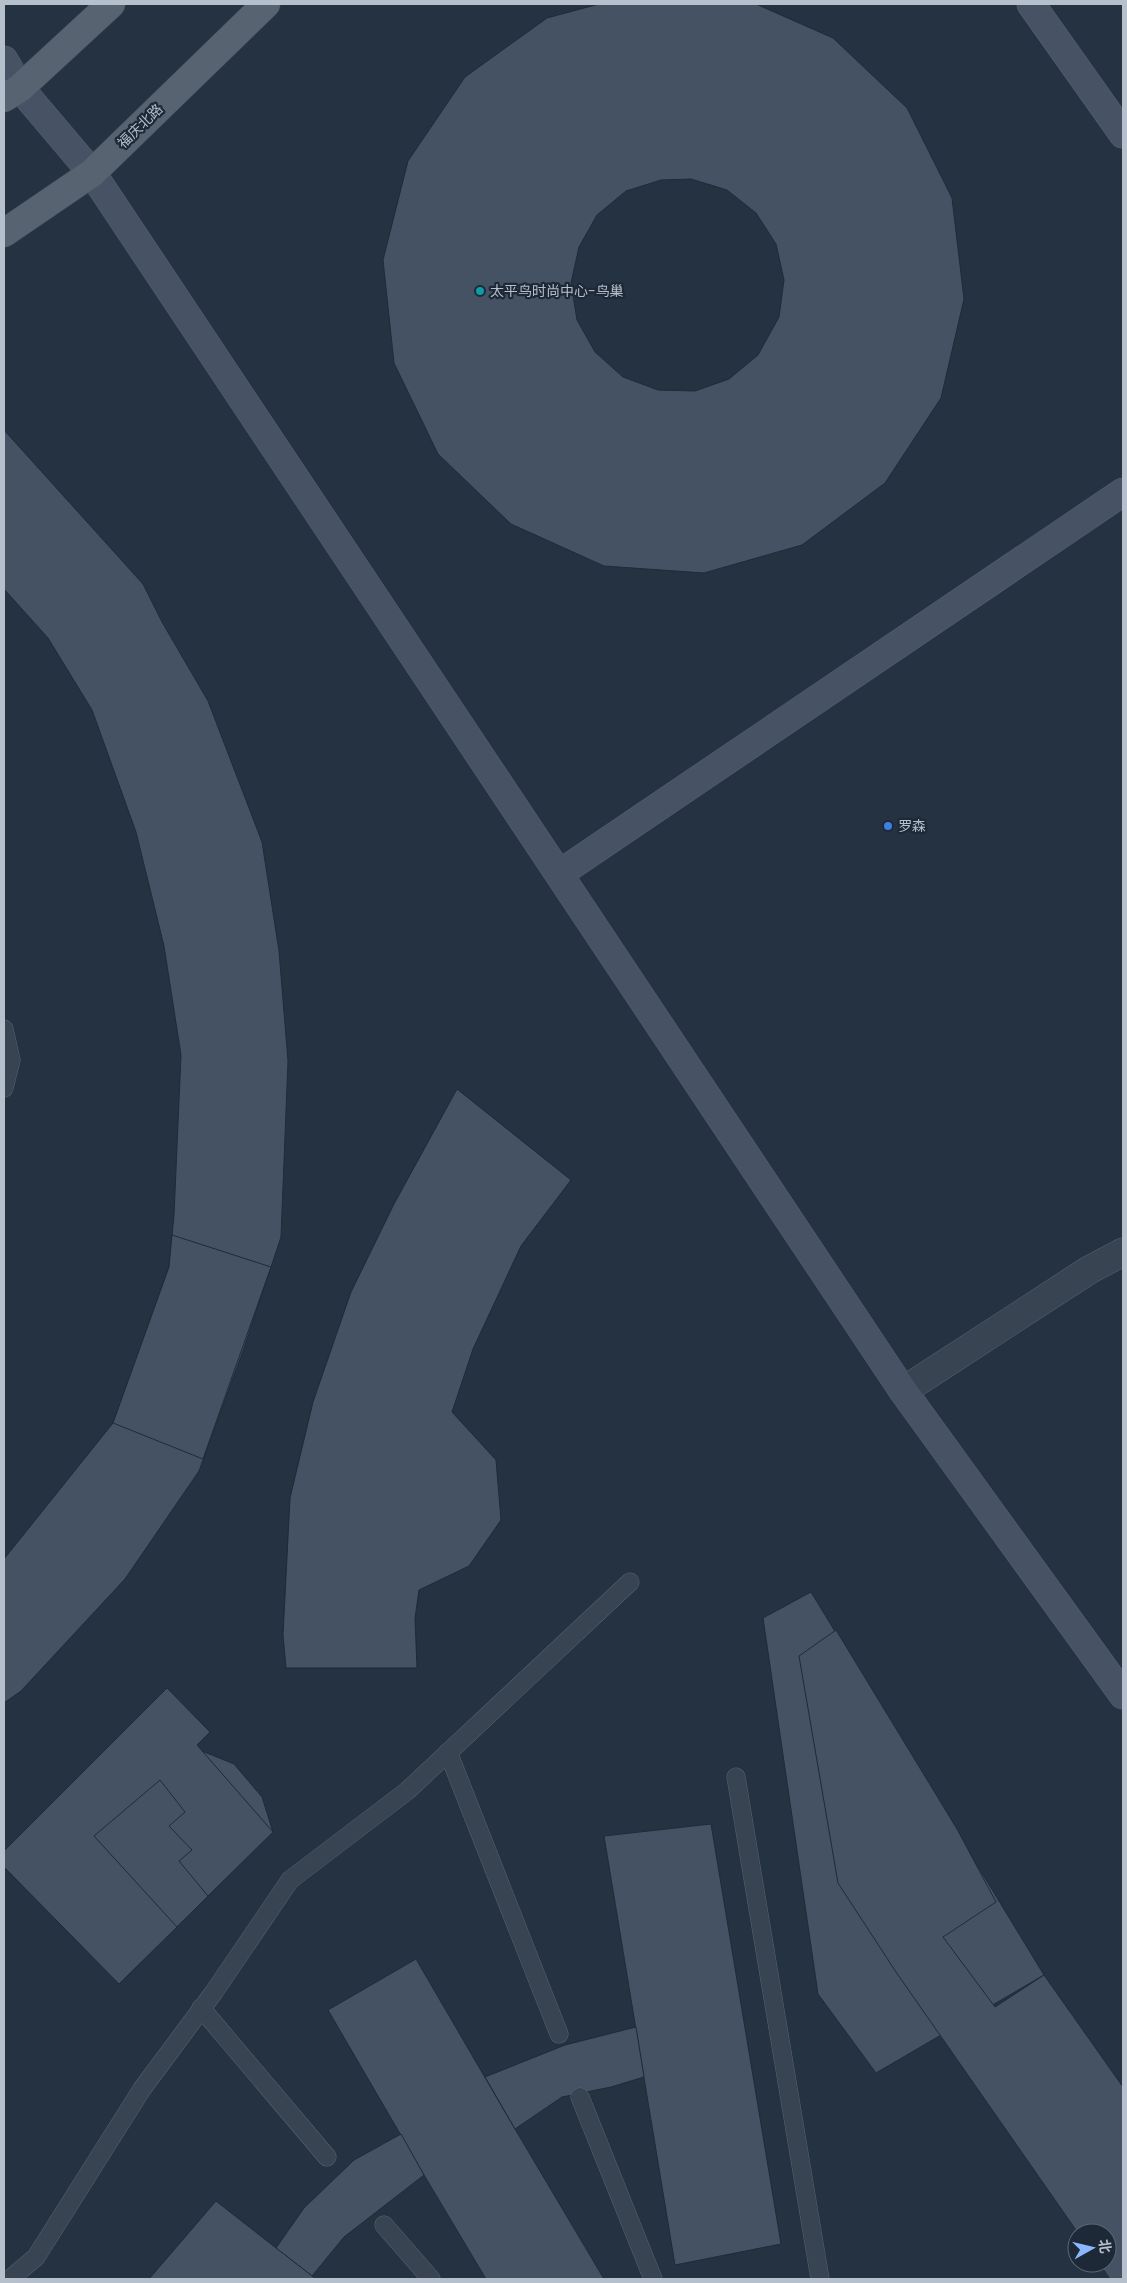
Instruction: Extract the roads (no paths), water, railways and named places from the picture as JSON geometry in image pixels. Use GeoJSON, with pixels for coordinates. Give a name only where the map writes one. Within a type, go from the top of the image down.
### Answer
{"type":"FeatureCollection","features":[{"type":"Feature","properties":{"kind":"main road"},"geometry":{"type":"LineString","coordinates":[[12,93],[111,4]]}},
{"type":"Feature","properties":{"kind":"main road","name":"福庆北路"},"geometry":{"type":"LineString","coordinates":[[4,233],[92,172],[266,4]]}},
{"type":"Feature","properties":{"kind":"street"},"geometry":{"type":"LineString","coordinates":[[1031,4],[1123,134]]}},
{"type":"Feature","properties":{"kind":"street"},"geometry":{"type":"LineString","coordinates":[[4,60],[12,93],[92,172],[903,1391],[1123,1696]]}},
{"type":"Feature","properties":{"kind":"street"},"geometry":{"type":"LineString","coordinates":[[559,874],[1123,492]]}},
{"type":"Feature","properties":{"kind":"street"},"geometry":{"type":"LineString","coordinates":[[903,1391],[1089,1270],[1123,1252]]}},
{"type":"Feature","properties":{"kind":"lane"},"geometry":{"type":"LineString","coordinates":[[4,1029],[11,1060],[4,1088]]}},
{"type":"Feature","properties":{"kind":"lane"},"geometry":{"type":"LineString","coordinates":[[10,2279],[36,2257],[142,2089],[290,1880],[407,1791],[630,1582]]}},
{"type":"Feature","properties":{"kind":"lane"},"geometry":{"type":"LineString","coordinates":[[448,1752],[559,2034]]}},
{"type":"Feature","properties":{"kind":"lane"},"geometry":{"type":"LineString","coordinates":[[736,1777],[820,2279]]}},
{"type":"Feature","properties":{"kind":"lane"},"geometry":{"type":"LineString","coordinates":[[201,2008],[327,2157]]}},
{"type":"Feature","properties":{"kind":"lane"},"geometry":{"type":"LineString","coordinates":[[580,2097],[654,2279]]}},
{"type":"Feature","properties":{"kind":"lane"},"geometry":{"type":"LineString","coordinates":[[384,2225],[431,2279]]}},
{"type":"Feature","properties":{"kind":"place","name":"太平鸟时尚中心-鸟巢"},"geometry":{"type":"Point","coordinates":[480,291]}},
{"type":"Feature","properties":{"kind":"place","name":"罗森"},"geometry":{"type":"Point","coordinates":[888,826]}}]}
